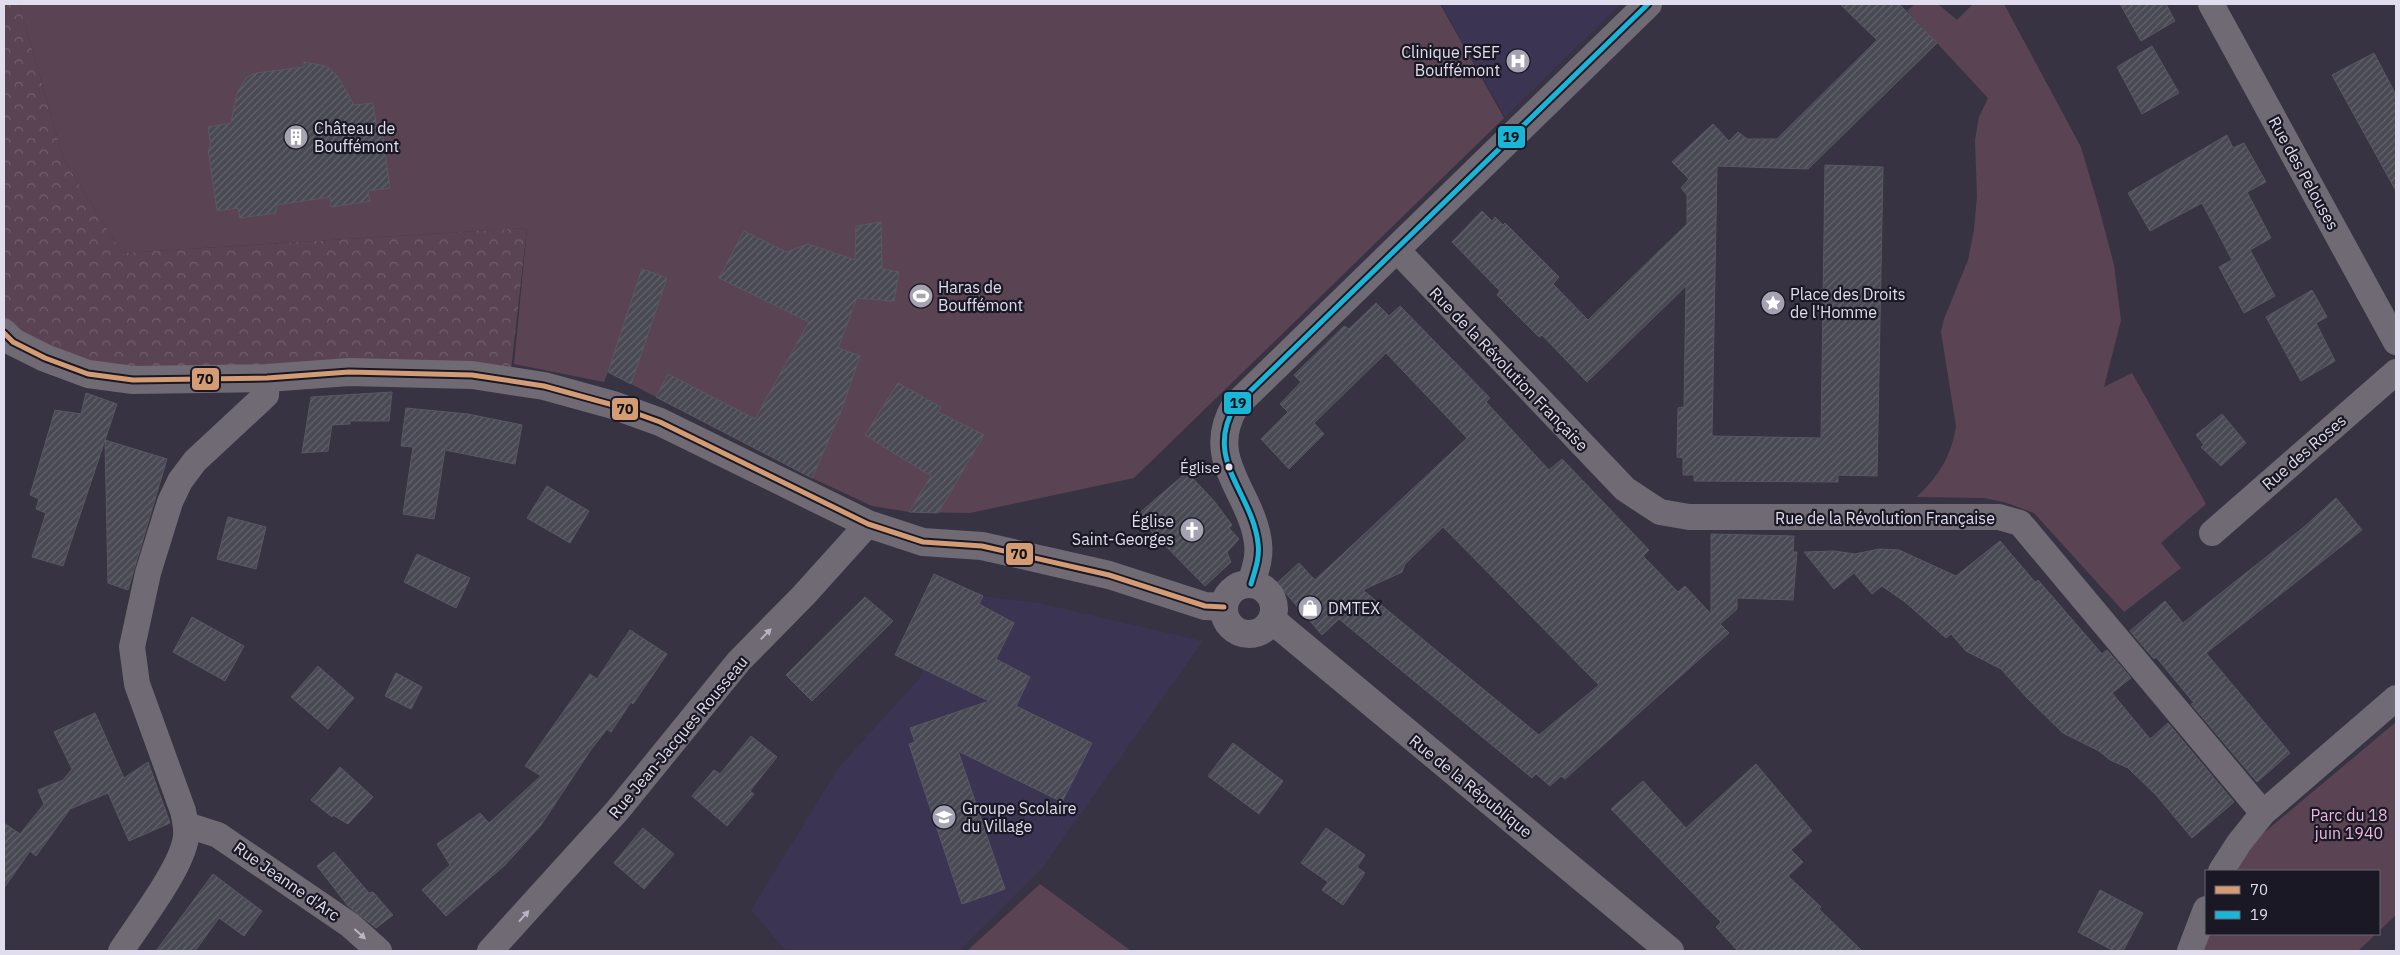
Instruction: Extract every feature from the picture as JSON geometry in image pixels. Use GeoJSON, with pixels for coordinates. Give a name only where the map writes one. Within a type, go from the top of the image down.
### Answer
{"type":"FeatureCollection","features":[{"type":"Feature","properties":{"kind":"street"},"geometry":{"type":"LineString","coordinates":[[1251,584],[1259,557],[1258,542],[1254,526],[1228,469],[1224,446],[1229,417],[1235,406],[1648,4]]}},
{"type":"Feature","properties":{"kind":"street","name":"Rue des Pelouses"},"geometry":{"type":"LineString","coordinates":[[2211,4],[2396,342]]}},
{"type":"Feature","properties":{"kind":"street","name":"Rue de la Révolution Française"},"geometry":{"type":"LineString","coordinates":[[1396,249],[1625,489],[1660,512],[1689,517],[1754,519],[1999,517],[2020,524],[2263,813]]}},
{"type":"Feature","properties":{"kind":"street"},"geometry":{"type":"LineString","coordinates":[[4,332],[13,342],[45,358],[88,374],[133,380],[267,378],[349,372],[472,375],[544,386],[613,405],[660,422],[868,524],[923,542],[982,546],[1109,575],[1180,600],[1205,606],[1224,607]]}},
{"type":"Feature","properties":{"kind":"street","name":"Rue des Roses"},"geometry":{"type":"LineString","coordinates":[[2212,533],[2396,372]]}},
{"type":"Feature","properties":{"kind":"street"},"geometry":{"type":"LineString","coordinates":[[121,951],[178,862],[186,838],[186,824],[137,684],[132,647],[148,573],[170,502],[180,481],[195,462],[266,395],[267,378]]}},
{"type":"Feature","properties":{"kind":"street","name":"Rue Jean-Jacques Rousseau"},"geometry":{"type":"LineString","coordinates":[[490,951],[612,817],[739,661],[803,596],[868,524]]}},
{"type":"Feature","properties":{"kind":"street"},"geometry":{"type":"LineString","coordinates":[[1251,584],[1266,590],[1271,597],[1274,605],[1272,620],[1263,630],[1257,633],[1244,633],[1232,627],[1224,607],[1226,600],[1236,588],[1251,584]]}},
{"type":"Feature","properties":{"kind":"street","name":"Rue de la République"},"geometry":{"type":"LineString","coordinates":[[1272,620],[1670,951]]}},
{"type":"Feature","properties":{"kind":"street"},"geometry":{"type":"LineString","coordinates":[[2222,870],[2239,842],[2263,813],[2396,698]]}},
{"type":"Feature","properties":{"kind":"street","name":"Rue Jeanne d'Arc"},"geometry":{"type":"LineString","coordinates":[[186,824],[218,835],[343,920],[379,951]]}},
{"type":"Feature","properties":{"kind":"street"},"geometry":{"type":"LineString","coordinates":[[2190,951],[2203,917]]}},
{"type":"Feature","properties":{"kind":"shaded area","name":"Clinique FSEF Bouffémont"},"geometry":{"type":"Polygon","coordinates":[[[1441,4],[1621,4],[1505,117],[1441,4]]]}},
{"type":"Feature","properties":{"kind":"shaded area","name":"Groupe Scolaire du Village"},"geometry":{"type":"Polygon","coordinates":[[[983,596],[1039,603],[1203,641],[1043,867],[959,951],[786,951],[751,910],[839,767],[918,680],[943,636],[983,596]]]}},
{"type":"Feature","properties":{"kind":"green space"},"geometry":{"type":"Polygon","coordinates":[[[4,4],[19,4],[64,160],[122,253],[527,228],[510,379],[133,380],[4,333],[4,4]]]}},
{"type":"Feature","properties":{"kind":"green space","name":"Haras de Bouffémont"},"geometry":{"type":"Polygon","coordinates":[[[19,4],[1440,4],[1504,118],[1134,478],[970,513],[909,512],[872,506],[812,478],[608,372],[604,382],[514,364],[527,228],[122,253],[64,160],[19,4]]]}},
{"type":"Feature","properties":{"kind":"green space"},"geometry":{"type":"Polygon","coordinates":[[[1915,4],[1938,4],[1957,20],[1973,4],[2004,4],[2081,147],[2114,265],[2121,320],[2104,387],[2132,373],[2206,504],[2161,543],[2181,568],[2124,612],[2034,513],[2004,502],[1984,498],[1916,497],[1931,482],[1943,465],[1951,447],[1956,426],[1941,332],[1944,319],[1968,260],[1974,230],[1977,196],[1975,140],[1979,117],[1988,98],[1907,11],[1915,4]]]}},
{"type":"Feature","properties":{"kind":"green space","name":"Parc du 18 juin 1940"},"geometry":{"type":"Polygon","coordinates":[[[2396,722],[2396,915],[2380,930],[2380,870],[2236,870],[2260,836],[2396,722]]]}},
{"type":"Feature","properties":{"kind":"green space"},"geometry":{"type":"Polygon","coordinates":[[[1040,884],[1131,951],[967,951],[1040,884]]]}},
{"type":"Feature","properties":{"kind":"green space"},"geometry":{"type":"Polygon","coordinates":[[[2210,935],[2375,935],[2358,951],[2204,951],[2210,935]]]}},
{"type":"Feature","properties":{"kind":"building"},"geometry":{"type":"Polygon","coordinates":[[[1840,4],[1899,4],[1937,43],[1808,169],[1717,166],[1712,436],[1821,438],[1825,165],[1883,167],[1877,476],[1838,475],[1838,482],[1694,481],[1694,475],[1683,475],[1683,458],[1677,457],[1678,408],[1684,407],[1686,286],[1587,382],[1542,335],[1539,337],[1497,295],[1500,291],[1452,242],[1482,211],[1492,221],[1495,217],[1503,225],[1505,223],[1559,277],[1553,284],[1588,320],[1687,224],[1687,195],[1681,188],[1689,179],[1672,162],[1713,124],[1729,141],[1738,132],[1747,139],[1777,139],[1877,40],[1840,4]]]}},
{"type":"Feature","properties":{"kind":"building"},"geometry":{"type":"Polygon","coordinates":[[[2120,4],[2166,4],[2175,21],[2141,41],[2120,4]]]}},
{"type":"Feature","properties":{"kind":"building"},"geometry":{"type":"Polygon","coordinates":[[[2152,46],[2179,93],[2142,114],[2117,67],[2152,46]]]}},
{"type":"Feature","properties":{"kind":"building"},"geometry":{"type":"Polygon","coordinates":[[[2374,53],[2396,95],[2396,191],[2332,75],[2374,53]]]}},
{"type":"Feature","properties":{"kind":"building","name":"Château de Bouffémont"},"geometry":{"type":"Polygon","coordinates":[[[304,62],[325,66],[330,69],[338,77],[354,105],[373,103],[376,123],[381,124],[390,188],[368,191],[370,201],[331,207],[330,197],[276,205],[276,213],[240,218],[238,208],[217,211],[208,148],[211,148],[208,127],[231,123],[237,93],[247,77],[256,73],[304,67],[304,62]]]}},
{"type":"Feature","properties":{"kind":"building"},"geometry":{"type":"Polygon","coordinates":[[[2227,135],[2233,148],[2244,143],[2266,182],[2247,192],[2271,238],[2250,250],[2275,296],[2244,313],[2219,267],[2232,260],[2202,203],[2150,231],[2128,193],[2227,135]]]}},
{"type":"Feature","properties":{"kind":"building"},"geometry":{"type":"Polygon","coordinates":[[[881,222],[882,269],[899,272],[894,301],[857,298],[838,348],[860,356],[840,414],[812,478],[656,397],[668,374],[755,419],[809,322],[719,278],[744,231],[786,252],[808,244],[855,260],[856,226],[881,222]]]}},
{"type":"Feature","properties":{"kind":"building"},"geometry":{"type":"Polygon","coordinates":[[[642,269],[667,278],[631,384],[608,372],[642,269]]]}},
{"type":"Feature","properties":{"kind":"building"},"geometry":{"type":"Polygon","coordinates":[[[2312,290],[2327,317],[2316,323],[2335,361],[2301,381],[2266,317],[2312,290]]]}},
{"type":"Feature","properties":{"kind":"building"},"geometry":{"type":"Polygon","coordinates":[[[1376,303],[1389,316],[1400,306],[1490,398],[1486,402],[1549,470],[1562,459],[1649,550],[1643,556],[1678,592],[1685,586],[1711,614],[1711,534],[1794,536],[1793,552],[1797,552],[1793,600],[1737,598],[1737,609],[1720,624],[1729,633],[1565,779],[1561,776],[1550,786],[1536,774],[1532,778],[1339,619],[1322,635],[1277,583],[1299,563],[1315,580],[1467,438],[1386,353],[1314,423],[1324,434],[1289,469],[1261,439],[1288,412],[1280,404],[1301,382],[1294,375],[1344,326],[1349,329],[1376,303]],[[1443,527],[1405,564],[1402,572],[1363,590],[1539,735],[1599,685],[1443,527]]]}},
{"type":"Feature","properties":{"kind":"building"},"geometry":{"type":"Polygon","coordinates":[[[898,383],[941,407],[938,412],[984,435],[938,513],[909,512],[931,476],[865,435],[898,383]]]}},
{"type":"Feature","properties":{"kind":"building"},"geometry":{"type":"Polygon","coordinates":[[[392,392],[389,421],[350,421],[350,424],[332,425],[328,451],[302,453],[311,397],[392,392]]]}},
{"type":"Feature","properties":{"kind":"building"},"geometry":{"type":"Polygon","coordinates":[[[86,393],[117,404],[63,566],[32,557],[46,513],[36,509],[39,499],[30,495],[55,410],[81,414],[86,393]]]}},
{"type":"Feature","properties":{"kind":"building"},"geometry":{"type":"Polygon","coordinates":[[[406,408],[468,414],[522,425],[515,464],[445,450],[434,519],[403,514],[413,447],[401,446],[406,408]]]}},
{"type":"Feature","properties":{"kind":"building"},"geometry":{"type":"Polygon","coordinates":[[[2222,414],[2246,443],[2221,466],[2201,447],[2204,445],[2196,435],[2222,414]]]}},
{"type":"Feature","properties":{"kind":"building"},"geometry":{"type":"Polygon","coordinates":[[[105,440],[167,459],[128,590],[108,583],[105,440]]]}},
{"type":"Feature","properties":{"kind":"building","name":"Église Saint-Georges"},"geometry":{"type":"Polygon","coordinates":[[[1187,472],[1214,501],[1232,525],[1229,528],[1239,539],[1227,552],[1231,562],[1205,586],[1136,516],[1187,472]]]}},
{"type":"Feature","properties":{"kind":"building"},"geometry":{"type":"Polygon","coordinates":[[[547,486],[589,511],[570,543],[527,518],[547,486]]]}},
{"type":"Feature","properties":{"kind":"building"},"geometry":{"type":"Polygon","coordinates":[[[2336,498],[2362,530],[2206,653],[2290,753],[2257,782],[2191,704],[2194,703],[2156,657],[2154,659],[2130,631],[2165,601],[2183,623],[2304,527],[2336,498]]]}},
{"type":"Feature","properties":{"kind":"building"},"geometry":{"type":"Polygon","coordinates":[[[228,517],[266,527],[256,569],[217,559],[228,517]]]}},
{"type":"Feature","properties":{"kind":"building"},"geometry":{"type":"Polygon","coordinates":[[[2000,541],[2035,582],[2038,580],[2102,654],[2107,650],[2131,678],[2112,693],[2150,739],[2168,723],[2234,802],[2192,838],[2156,795],[2128,768],[2063,733],[2027,698],[2001,669],[1966,651],[1951,634],[1946,638],[1905,602],[1882,586],[1872,594],[1854,573],[1834,589],[1804,552],[1834,551],[1855,554],[1879,549],[1899,550],[1956,576],[2000,541]]]}},
{"type":"Feature","properties":{"kind":"building"},"geometry":{"type":"Polygon","coordinates":[[[417,554],[470,578],[456,608],[404,582],[417,554]]]}},
{"type":"Feature","properties":{"kind":"building"},"geometry":{"type":"Polygon","coordinates":[[[934,574],[983,596],[979,604],[1014,623],[996,659],[1030,677],[1016,706],[1092,743],[1062,802],[958,751],[1005,889],[962,904],[909,744],[915,742],[910,728],[989,701],[895,655],[934,574]]]}},
{"type":"Feature","properties":{"kind":"building"},"geometry":{"type":"Polygon","coordinates":[[[865,597],[893,621],[812,701],[786,675],[865,597]]]}},
{"type":"Feature","properties":{"kind":"building"},"geometry":{"type":"Polygon","coordinates":[[[192,617],[244,646],[225,681],[173,652],[192,617]]]}},
{"type":"Feature","properties":{"kind":"building"},"geometry":{"type":"Polygon","coordinates":[[[630,630],[667,654],[633,704],[631,702],[611,732],[607,729],[590,751],[541,825],[505,865],[446,916],[422,890],[450,865],[437,844],[480,813],[489,823],[541,776],[525,766],[590,674],[597,679],[630,630]]]}},
{"type":"Feature","properties":{"kind":"building"},"geometry":{"type":"Polygon","coordinates":[[[318,666],[354,698],[328,729],[291,697],[318,666]]]}},
{"type":"Feature","properties":{"kind":"building"},"geometry":{"type":"Polygon","coordinates":[[[396,673],[422,687],[411,709],[385,696],[396,673]]]}},
{"type":"Feature","properties":{"kind":"building"},"geometry":{"type":"Polygon","coordinates":[[[95,713],[124,778],[148,762],[170,823],[129,841],[108,793],[70,809],[36,856],[30,851],[4,888],[4,823],[20,834],[44,804],[38,790],[63,780],[72,769],[54,732],[95,713]]]}},
{"type":"Feature","properties":{"kind":"building"},"geometry":{"type":"Polygon","coordinates":[[[751,736],[777,757],[750,791],[754,794],[727,826],[692,796],[714,770],[720,774],[751,736]]]}},
{"type":"Feature","properties":{"kind":"building"},"geometry":{"type":"Polygon","coordinates":[[[1233,743],[1283,781],[1259,814],[1208,776],[1233,743]]]}},
{"type":"Feature","properties":{"kind":"building"},"geometry":{"type":"Polygon","coordinates":[[[1756,764],[1812,831],[1791,850],[1803,862],[1788,876],[1821,907],[1819,909],[1862,951],[1738,951],[1716,927],[1721,922],[1611,809],[1643,781],[1686,828],[1756,764]]]}},
{"type":"Feature","properties":{"kind":"building"},"geometry":{"type":"Polygon","coordinates":[[[340,767],[373,797],[348,824],[333,815],[332,817],[311,800],[340,767]]]}},
{"type":"Feature","properties":{"kind":"building"},"geometry":{"type":"Polygon","coordinates":[[[643,828],[674,854],[644,889],[614,863],[643,828]]]}},
{"type":"Feature","properties":{"kind":"building"},"geometry":{"type":"Polygon","coordinates":[[[1326,828],[1365,855],[1357,867],[1365,873],[1343,905],[1322,890],[1328,882],[1301,863],[1326,828]]]}},
{"type":"Feature","properties":{"kind":"building"},"geometry":{"type":"Polygon","coordinates":[[[334,852],[369,893],[373,892],[393,915],[376,928],[348,906],[317,866],[334,852]]]}},
{"type":"Feature","properties":{"kind":"building"},"geometry":{"type":"Polygon","coordinates":[[[213,874],[262,911],[244,936],[219,918],[195,951],[156,951],[213,874]]]}},
{"type":"Feature","properties":{"kind":"building"},"geometry":{"type":"Polygon","coordinates":[[[2100,890],[2143,913],[2123,951],[2114,951],[2078,932],[2100,890]]]}},
{"type":"Feature","properties":{"kind":"transit line","name":"19"},"geometry":{"type":"LineString","coordinates":[[1251,584],[1258,559],[1258,543],[1254,525],[1232,476],[1224,443],[1227,425],[1235,406],[1648,4]]}},
{"type":"Feature","properties":{"kind":"transit line","name":"70"},"geometry":{"type":"LineString","coordinates":[[4,333],[13,342],[45,358],[88,374],[133,380],[267,378],[349,372],[472,375],[544,386],[613,405],[660,422],[868,524],[923,542],[982,546],[1109,575],[1205,606],[1224,607]]}},
{"type":"Feature","properties":{"kind":"place","name":"Clinique FSEF Bouffémont"},"geometry":{"type":"Point","coordinates":[1518,61]}},
{"type":"Feature","properties":{"kind":"place","name":"Château de Bouffémont"},"geometry":{"type":"Point","coordinates":[296,137]}},
{"type":"Feature","properties":{"kind":"place","name":"Haras de Bouffémont"},"geometry":{"type":"Point","coordinates":[921,296]}},
{"type":"Feature","properties":{"kind":"place","name":"Place des Droits de l'Homme"},"geometry":{"type":"Point","coordinates":[1773,303]}},
{"type":"Feature","properties":{"kind":"place","name":"Église"},"geometry":{"type":"Point","coordinates":[1229,467]}},
{"type":"Feature","properties":{"kind":"place","name":"Église Saint-Georges"},"geometry":{"type":"Point","coordinates":[1192,530]}},
{"type":"Feature","properties":{"kind":"place","name":"DMTEX"},"geometry":{"type":"Point","coordinates":[1310,608]}},
{"type":"Feature","properties":{"kind":"place","name":"Groupe Scolaire du Village"},"geometry":{"type":"Point","coordinates":[944,817]}}]}
